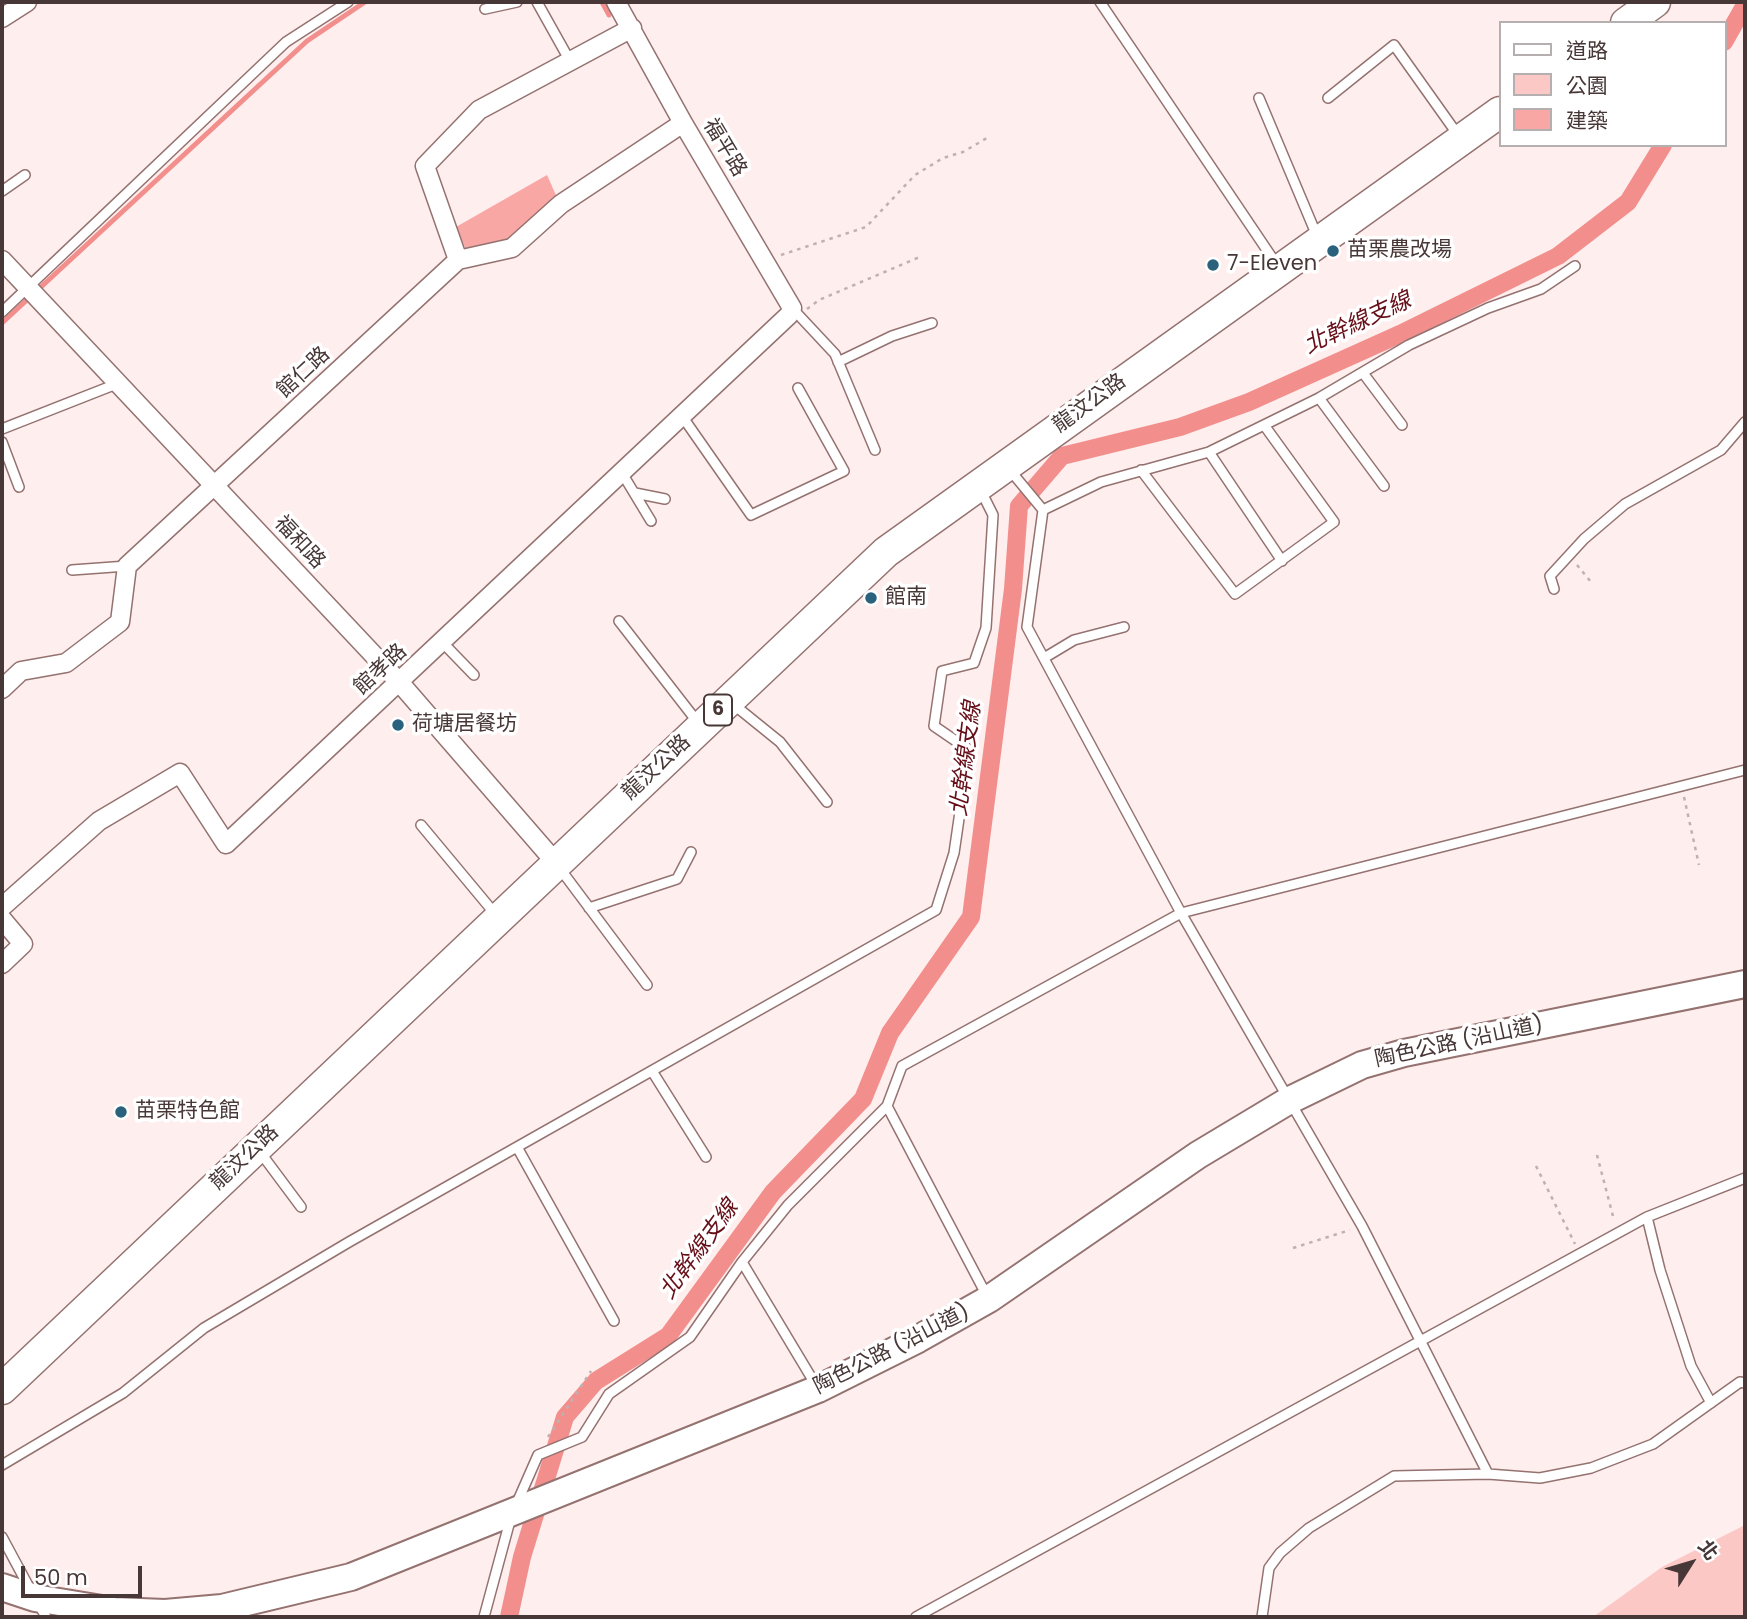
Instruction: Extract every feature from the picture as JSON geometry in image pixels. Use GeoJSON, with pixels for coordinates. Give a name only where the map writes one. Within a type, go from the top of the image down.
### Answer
{"type":"FeatureCollection","features":[{"type":"Feature","properties":{"kind":"main road"},"geometry":{"type":"LineString","coordinates":[[1629,21],[1655,2]]}},
{"type":"Feature","properties":{"kind":"main road","name":"龍汶公路"},"geometry":{"type":"LineString","coordinates":[[2,1389],[886,552],[1498,113]]}},
{"type":"Feature","properties":{"kind":"main road","name":"陶色公路 (沿山道)"},"geometry":{"type":"LineString","coordinates":[[2,1587],[40,1608],[165,1613],[222,1608],[351,1577],[818,1389],[918,1339],[989,1299],[1198,1155],[1288,1101],[1362,1065],[1404,1053],[1745,984]]}},
{"type":"Feature","properties":{"kind":"street"},"geometry":{"type":"LineString","coordinates":[[2,18],[27,2]]}},
{"type":"Feature","properties":{"kind":"street","name":"福平路"},"geometry":{"type":"LineString","coordinates":[[616,2],[793,313]]}},
{"type":"Feature","properties":{"kind":"street"},"geometry":{"type":"LineString","coordinates":[[632,28],[479,110],[425,166],[458,260],[512,248],[561,204],[683,123]]}},
{"type":"Feature","properties":{"kind":"street","name":"福和路"},"geometry":{"type":"LineString","coordinates":[[2,260],[400,683],[556,863]]}},
{"type":"Feature","properties":{"kind":"street","name":"館仁路"},"geometry":{"type":"LineString","coordinates":[[127,566],[216,487],[458,260]]}},
{"type":"Feature","properties":{"kind":"street","name":"館孝路"},"geometry":{"type":"LineString","coordinates":[[2,906],[99,821],[180,773],[226,844],[793,313]]}},
{"type":"Feature","properties":{"kind":"street"},"geometry":{"type":"LineString","coordinates":[[2,689],[21,671],[66,663],[120,622],[127,566]]}},
{"type":"Feature","properties":{"kind":"street"},"geometry":{"type":"LineString","coordinates":[[2,919],[23,944],[2,964]]}},
{"type":"Feature","properties":{"kind":"lane"},"geometry":{"type":"LineString","coordinates":[[2,312],[286,42],[348,2]]}},
{"type":"Feature","properties":{"kind":"lane"},"geometry":{"type":"LineString","coordinates":[[485,9],[517,2]]}},
{"type":"Feature","properties":{"kind":"lane"},"geometry":{"type":"LineString","coordinates":[[537,2],[570,61]]}},
{"type":"Feature","properties":{"kind":"lane"},"geometry":{"type":"LineString","coordinates":[[1100,2],[1279,268]]}},
{"type":"Feature","properties":{"kind":"lane"},"geometry":{"type":"LineString","coordinates":[[1328,98],[1394,45],[1461,140]]}},
{"type":"Feature","properties":{"kind":"lane"},"geometry":{"type":"LineString","coordinates":[[1259,98],[1319,241]]}},
{"type":"Feature","properties":{"kind":"lane"},"geometry":{"type":"LineString","coordinates":[[2,191],[25,175]]}},
{"type":"Feature","properties":{"kind":"lane"},"geometry":{"type":"LineString","coordinates":[[1043,510],[1101,482],[1209,452],[1319,398],[1409,345],[1488,308],[1541,289],[1575,266]]}},
{"type":"Feature","properties":{"kind":"lane"},"geometry":{"type":"LineString","coordinates":[[793,313],[835,354],[875,450]]}},
{"type":"Feature","properties":{"kind":"lane"},"geometry":{"type":"LineString","coordinates":[[838,362],[892,336],[932,323]]}},
{"type":"Feature","properties":{"kind":"lane"},"geometry":{"type":"LineString","coordinates":[[1363,373],[1402,425]]}},
{"type":"Feature","properties":{"kind":"lane"},"geometry":{"type":"LineString","coordinates":[[2,429],[119,383]]}},
{"type":"Feature","properties":{"kind":"lane"},"geometry":{"type":"LineString","coordinates":[[682,416],[751,515],[844,471],[798,388]]}},
{"type":"Feature","properties":{"kind":"lane"},"geometry":{"type":"LineString","coordinates":[[1319,398],[1384,486]]}},
{"type":"Feature","properties":{"kind":"lane"},"geometry":{"type":"LineString","coordinates":[[1554,589],[1550,576],[1625,504],[1721,450],[1745,422]]}},
{"type":"Feature","properties":{"kind":"lane"},"geometry":{"type":"LineString","coordinates":[[1141,470],[1236,594],[1334,522],[1264,425]]}},
{"type":"Feature","properties":{"kind":"lane"},"geometry":{"type":"LineString","coordinates":[[2,442],[19,487]]}},
{"type":"Feature","properties":{"kind":"lane"},"geometry":{"type":"LineString","coordinates":[[1209,452],[1282,561]]}},
{"type":"Feature","properties":{"kind":"lane"},"geometry":{"type":"LineString","coordinates":[[1005,465],[1043,510],[1027,627],[1181,913],[1362,1226],[1488,1474]]}},
{"type":"Feature","properties":{"kind":"lane"},"geometry":{"type":"LineString","coordinates":[[622,473],[651,521]]}},
{"type":"Feature","properties":{"kind":"lane"},"geometry":{"type":"LineString","coordinates":[[2,1465],[123,1393],[204,1328],[936,910],[954,853],[969,750],[934,726],[942,671],[974,663],[986,628],[993,515],[978,485]]}},
{"type":"Feature","properties":{"kind":"lane"},"geometry":{"type":"LineString","coordinates":[[635,493],[665,499]]}},
{"type":"Feature","properties":{"kind":"lane"},"geometry":{"type":"LineString","coordinates":[[72,570],[127,566]]}},
{"type":"Feature","properties":{"kind":"lane"},"geometry":{"type":"LineString","coordinates":[[619,621],[701,726]]}},
{"type":"Feature","properties":{"kind":"lane"},"geometry":{"type":"LineString","coordinates":[[1044,658],[1074,640],[1124,626]]}},
{"type":"Feature","properties":{"kind":"lane"},"geometry":{"type":"LineString","coordinates":[[443,642],[474,676]]}},
{"type":"Feature","properties":{"kind":"lane"},"geometry":{"type":"LineString","coordinates":[[729,701],[780,742],[827,802]]}},
{"type":"Feature","properties":{"kind":"lane"},"geometry":{"type":"LineString","coordinates":[[484,1617],[512,1512],[540,1454],[582,1437],[609,1394],[650,1368],[690,1337],[742,1262],[788,1205],[887,1105],[902,1066],[1181,913],[1745,770]]}},
{"type":"Feature","properties":{"kind":"lane"},"geometry":{"type":"LineString","coordinates":[[421,825],[498,918]]}},
{"type":"Feature","properties":{"kind":"lane"},"geometry":{"type":"LineString","coordinates":[[589,908],[677,879],[691,852]]}},
{"type":"Feature","properties":{"kind":"lane"},"geometry":{"type":"LineString","coordinates":[[556,863],[647,985]]}},
{"type":"Feature","properties":{"kind":"lane"},"geometry":{"type":"LineString","coordinates":[[652,1071],[706,1157]]}},
{"type":"Feature","properties":{"kind":"lane"},"geometry":{"type":"LineString","coordinates":[[887,1105],[989,1299]]}},
{"type":"Feature","properties":{"kind":"lane"},"geometry":{"type":"LineString","coordinates":[[257,1147],[301,1208]]}},
{"type":"Feature","properties":{"kind":"lane"},"geometry":{"type":"LineString","coordinates":[[517,1147],[614,1321]]}},
{"type":"Feature","properties":{"kind":"lane"},"geometry":{"type":"LineString","coordinates":[[916,1617],[1647,1217],[1745,1178]]}},
{"type":"Feature","properties":{"kind":"lane"},"geometry":{"type":"LineString","coordinates":[[1647,1217],[1660,1270],[1691,1366],[1711,1403]]}},
{"type":"Feature","properties":{"kind":"lane"},"geometry":{"type":"LineString","coordinates":[[742,1262],[818,1389]]}},
{"type":"Feature","properties":{"kind":"lane"},"geometry":{"type":"LineString","coordinates":[[1262,1617],[1269,1568],[1280,1553],[1310,1528],[1394,1476],[1488,1474],[1540,1478],[1591,1468],[1653,1444],[1740,1382],[1745,1382]]}},
{"type":"Feature","properties":{"kind":"lane"},"geometry":{"type":"LineString","coordinates":[[2,1537],[40,1608]]}},
{"type":"Feature","properties":{"kind":"path"},"geometry":{"type":"LineString","coordinates":[[764,261],[866,227],[915,175],[943,158],[963,152],[987,138]]}},
{"type":"Feature","properties":{"kind":"path"},"geometry":{"type":"LineString","coordinates":[[793,313],[922,256]]}},
{"type":"Feature","properties":{"kind":"path"},"geometry":{"type":"LineString","coordinates":[[1569,555],[1591,582]]}},
{"type":"Feature","properties":{"kind":"path"},"geometry":{"type":"LineString","coordinates":[[1682,786],[1699,865]]}},
{"type":"Feature","properties":{"kind":"path"},"geometry":{"type":"LineString","coordinates":[[1597,1155],[1617,1233]]}},
{"type":"Feature","properties":{"kind":"path"},"geometry":{"type":"LineString","coordinates":[[1536,1166],[1580,1254]]}},
{"type":"Feature","properties":{"kind":"path"},"geometry":{"type":"LineString","coordinates":[[1293,1248],[1362,1226]]}},
{"type":"Feature","properties":{"kind":"path"},"geometry":{"type":"LineString","coordinates":[[540,1454],[556,1422],[592,1371]]}},
{"type":"Feature","properties":{"kind":"green space"},"geometry":{"type":"Polygon","coordinates":[[[1745,1525],[1745,1617],[1593,1617],[1662,1567],[1745,1525]]]}},
{"type":"Feature","properties":{"kind":"building"},"geometry":{"type":"Polygon","coordinates":[[[547,175],[559,202],[511,245],[468,254],[456,227],[547,175]]]}},
{"type":"Feature","properties":{"kind":"waterway"},"geometry":{"type":"LineString","coordinates":[[2,323],[307,41],[365,2]]}},
{"type":"Feature","properties":{"kind":"waterway"},"geometry":{"type":"LineString","coordinates":[[602,2],[609,15]]}},
{"type":"Feature","properties":{"kind":"waterway","name":"北幹線支線"},"geometry":{"type":"LineString","coordinates":[[1726,38],[1745,5]]}},
{"type":"Feature","properties":{"kind":"waterway","name":"北幹線支線"},"geometry":{"type":"LineString","coordinates":[[509,1617],[522,1557],[565,1417],[596,1381],[668,1336],[773,1192],[863,1099],[890,1033],[971,917],[1013,589],[1019,506],[1062,456],[1180,427],[1249,402],[1400,334],[1558,256],[1628,202],[1662,147]]}},
{"type":"Feature","properties":{"kind":"place","name":"苗栗農改場"},"geometry":{"type":"Point","coordinates":[1333,251]}},
{"type":"Feature","properties":{"kind":"place","name":"7-Eleven"},"geometry":{"type":"Point","coordinates":[1213,265]}},
{"type":"Feature","properties":{"kind":"place","name":"館南"},"geometry":{"type":"Point","coordinates":[871,598]}},
{"type":"Feature","properties":{"kind":"place","name":"荷塘居餐坊"},"geometry":{"type":"Point","coordinates":[398,725]}},
{"type":"Feature","properties":{"kind":"place","name":"苗栗特色館"},"geometry":{"type":"Point","coordinates":[121,1112]}}]}
